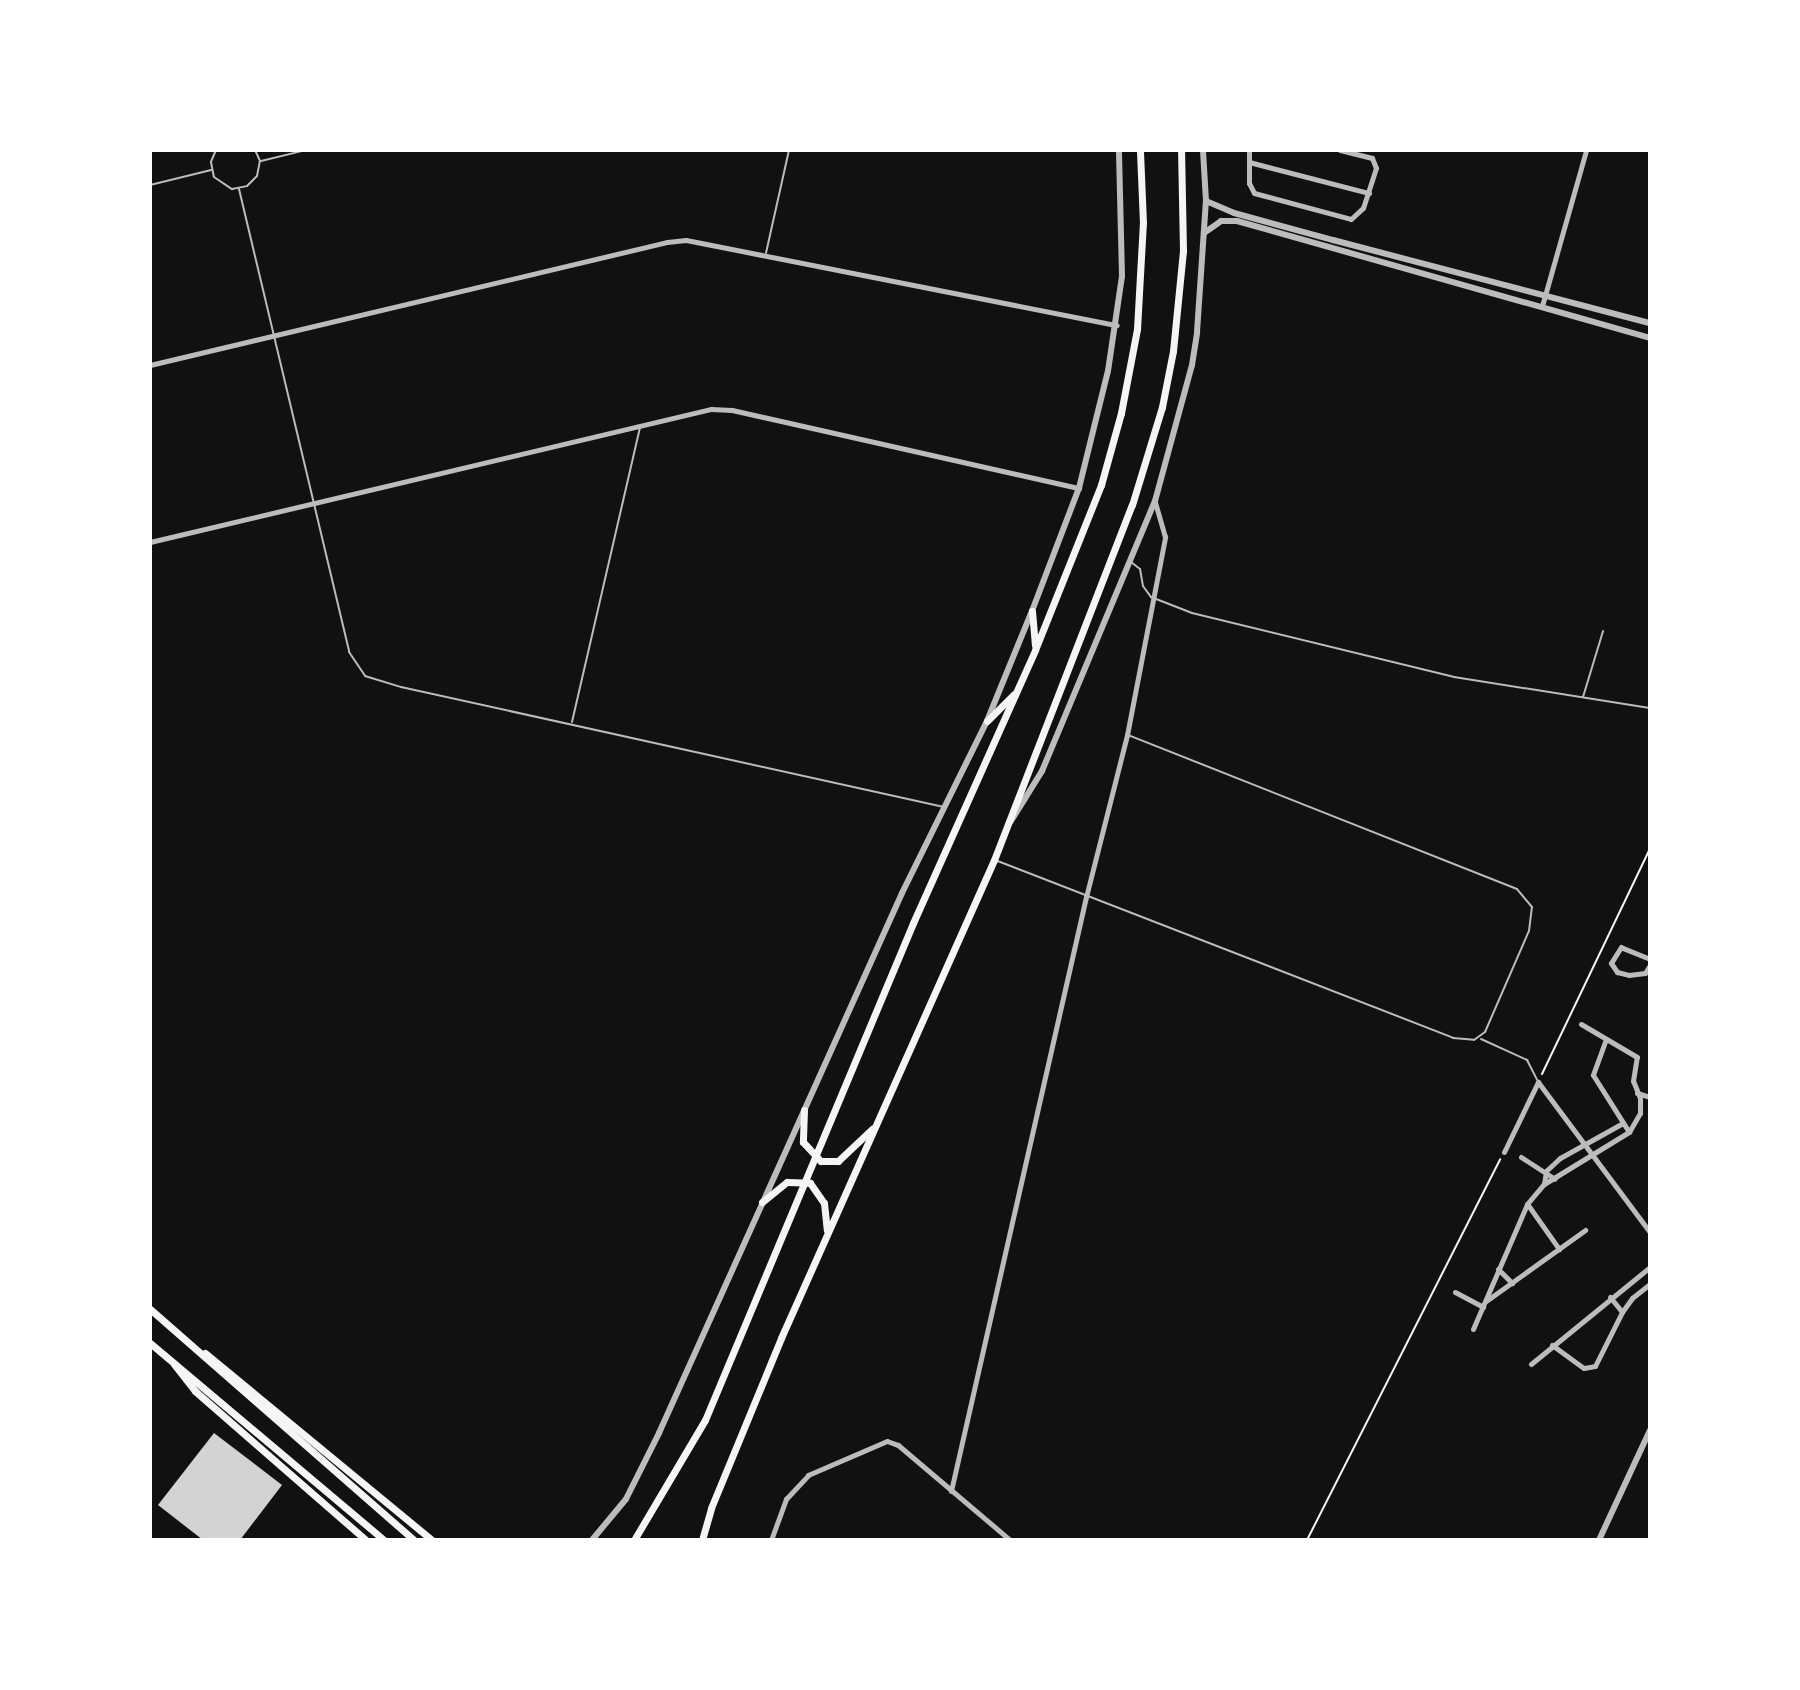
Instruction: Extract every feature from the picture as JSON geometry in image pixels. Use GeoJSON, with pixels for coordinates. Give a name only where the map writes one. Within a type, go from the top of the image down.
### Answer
{"type":"FeatureCollection","features":[{"type":"Feature","properties":{"kind":"main road"},"geometry":{"type":"LineString","coordinates":[[634,1540],[705,1420],[913,923],[1035,650],[1101,485],[1125,398],[1140,298],[1143,223],[1140,150]]}},
{"type":"Feature","properties":{"kind":"main road"},"geometry":{"type":"LineString","coordinates":[[702,1540],[723,1477],[827,1232],[994,860],[1132,505],[1162,407],[1173,351],[1183,251],[1181,150]]}},
{"type":"Feature","properties":{"kind":"main road"},"geometry":{"type":"LineString","coordinates":[[1032,611],[1035,650]]}},
{"type":"Feature","properties":{"kind":"main road"},"geometry":{"type":"LineString","coordinates":[[987,721],[1018,690]]}},
{"type":"Feature","properties":{"kind":"main road"},"geometry":{"type":"LineString","coordinates":[[804,1110],[802,1131],[807,1149],[828,1163],[844,1157],[875,1126]]}},
{"type":"Feature","properties":{"kind":"main road"},"geometry":{"type":"LineString","coordinates":[[762,1202],[787,1182],[810,1183],[824,1203],[827,1232]]}},
{"type":"Feature","properties":{"kind":"main road"},"geometry":{"type":"LineString","coordinates":[[150,1309],[414,1540]]}},
{"type":"Feature","properties":{"kind":"main road"},"geometry":{"type":"LineString","coordinates":[[181,1337],[225,1367],[432,1540]]}},
{"type":"Feature","properties":{"kind":"main road"},"geometry":{"type":"LineString","coordinates":[[150,1343],[384,1540]]}},
{"type":"Feature","properties":{"kind":"main road"},"geometry":{"type":"LineString","coordinates":[[171,1359],[195,1391],[366,1540]]}},
{"type":"Feature","properties":{"kind":"street"},"geometry":{"type":"LineString","coordinates":[[592,1540],[618,1511],[633,1486],[804,1110],[987,721],[1079,488],[1101,408],[1117,325],[1124,246],[1119,150]]}},
{"type":"Feature","properties":{"kind":"street"},"geometry":{"type":"LineString","coordinates":[[1006,829],[1042,771],[1155,501],[1192,365],[1206,201],[1203,150]]}},
{"type":"Feature","properties":{"kind":"street"},"geometry":{"type":"LineString","coordinates":[[1249,150],[1251,191],[1351,219],[1361,211],[1376,168],[1372,158],[1365,153],[1340,150]]}},
{"type":"Feature","properties":{"kind":"street"},"geometry":{"type":"LineString","coordinates":[[1542,306],[1586,150]]}},
{"type":"Feature","properties":{"kind":"street"},"geometry":{"type":"LineString","coordinates":[[1249,162],[1369,193]]}},
{"type":"Feature","properties":{"kind":"street"},"geometry":{"type":"LineString","coordinates":[[1206,201],[1234,213],[1650,323]]}},
{"type":"Feature","properties":{"kind":"street"},"geometry":{"type":"LineString","coordinates":[[1204,233],[1221,221],[1237,221],[1650,338]]}},
{"type":"Feature","properties":{"kind":"street"},"geometry":{"type":"LineString","coordinates":[[150,365],[686,240],[1087,322],[1117,325]]}},
{"type":"Feature","properties":{"kind":"street"},"geometry":{"type":"LineString","coordinates":[[150,542],[641,423],[711,409],[732,410],[1079,488]]}},
{"type":"Feature","properties":{"kind":"street"},"geometry":{"type":"LineString","coordinates":[[951,1491],[1086,897],[1127,735],[1151,597],[1165,537],[1155,501]]}},
{"type":"Feature","properties":{"kind":"street"},"geometry":{"type":"LineString","coordinates":[[1621,947],[1650,962],[1645,973],[1629,975],[1617,972],[1611,963],[1621,947]]}},
{"type":"Feature","properties":{"kind":"street"},"geometry":{"type":"LineString","coordinates":[[1473,1329],[1527,1204],[1544,1184],[1629,1132],[1640,1113],[1633,1081],[1637,1057],[1581,1024]]}},
{"type":"Feature","properties":{"kind":"street"},"geometry":{"type":"LineString","coordinates":[[1606,1039],[1593,1075],[1629,1132]]}},
{"type":"Feature","properties":{"kind":"street"},"geometry":{"type":"LineString","coordinates":[[1504,1152],[1538,1082],[1650,1232]]}},
{"type":"Feature","properties":{"kind":"street"},"geometry":{"type":"LineString","coordinates":[[1637,1093],[1650,1097]]}},
{"type":"Feature","properties":{"kind":"street"},"geometry":{"type":"LineString","coordinates":[[1544,1184],[1546,1171],[1560,1158],[1623,1123]]}},
{"type":"Feature","properties":{"kind":"street"},"geometry":{"type":"LineString","coordinates":[[1521,1157],[1555,1179]]}},
{"type":"Feature","properties":{"kind":"street"},"geometry":{"type":"LineString","coordinates":[[1527,1204],[1559,1249]]}},
{"type":"Feature","properties":{"kind":"street"},"geometry":{"type":"LineString","coordinates":[[1484,1305],[1585,1230]]}},
{"type":"Feature","properties":{"kind":"street"},"geometry":{"type":"LineString","coordinates":[[1531,1364],[1650,1267]]}},
{"type":"Feature","properties":{"kind":"street"},"geometry":{"type":"LineString","coordinates":[[1498,1269],[1512,1283]]}},
{"type":"Feature","properties":{"kind":"street"},"geometry":{"type":"LineString","coordinates":[[1552,1345],[1584,1368],[1595,1366],[1622,1312],[1632,1298],[1650,1284]]}},
{"type":"Feature","properties":{"kind":"street"},"geometry":{"type":"LineString","coordinates":[[1455,1292],[1484,1305]]}},
{"type":"Feature","properties":{"kind":"street"},"geometry":{"type":"LineString","coordinates":[[1610,1297],[1622,1312]]}},
{"type":"Feature","properties":{"kind":"street"},"geometry":{"type":"LineString","coordinates":[[1599,1540],[1650,1430]]}},
{"type":"Feature","properties":{"kind":"street"},"geometry":{"type":"LineString","coordinates":[[771,1540],[793,1488],[821,1468],[879,1443],[898,1445],[1010,1540]]}},
{"type":"Feature","properties":{"kind":"lane"},"geometry":{"type":"LineString","coordinates":[[216,150],[212,170],[225,187],[239,189],[253,182],[260,161],[255,150]]}},
{"type":"Feature","properties":{"kind":"lane"},"geometry":{"type":"LineString","coordinates":[[260,161],[306,150]]}},
{"type":"Feature","properties":{"kind":"lane"},"geometry":{"type":"LineString","coordinates":[[766,254],[789,150]]}},
{"type":"Feature","properties":{"kind":"lane"},"geometry":{"type":"LineString","coordinates":[[150,185],[212,170]]}},
{"type":"Feature","properties":{"kind":"lane"},"geometry":{"type":"LineString","coordinates":[[239,189],[276,334],[349,652],[365,676],[945,807]]}},
{"type":"Feature","properties":{"kind":"lane"},"geometry":{"type":"LineString","coordinates":[[571,724],[641,423]]}},
{"type":"Feature","properties":{"kind":"lane"},"geometry":{"type":"LineString","coordinates":[[1130,561],[1140,569],[1143,586],[1151,597],[1192,613],[1454,677],[1650,708]]}},
{"type":"Feature","properties":{"kind":"lane"},"geometry":{"type":"LineString","coordinates":[[1583,699],[1603,631]]}},
{"type":"Feature","properties":{"kind":"lane"},"geometry":{"type":"LineString","coordinates":[[1127,735],[1517,889],[1532,907],[1529,931],[1492,1021],[1479,1039]]}},
{"type":"Feature","properties":{"kind":"lane"},"geometry":{"type":"LineString","coordinates":[[994,860],[1453,1038],[1479,1039],[1527,1060],[1538,1082]]}},
{"type":"Feature","properties":{"kind":"path"},"geometry":{"type":"LineString","coordinates":[[1538,1082],[1650,849]]}},
{"type":"Feature","properties":{"kind":"path"},"geometry":{"type":"LineString","coordinates":[[1307,1540],[1504,1152]]}},
{"type":"Feature","properties":{"kind":"building"},"geometry":{"type":"Polygon","coordinates":[[[214,1433],[282,1485],[240,1540],[203,1540],[158,1505],[214,1433]]]}}]}
